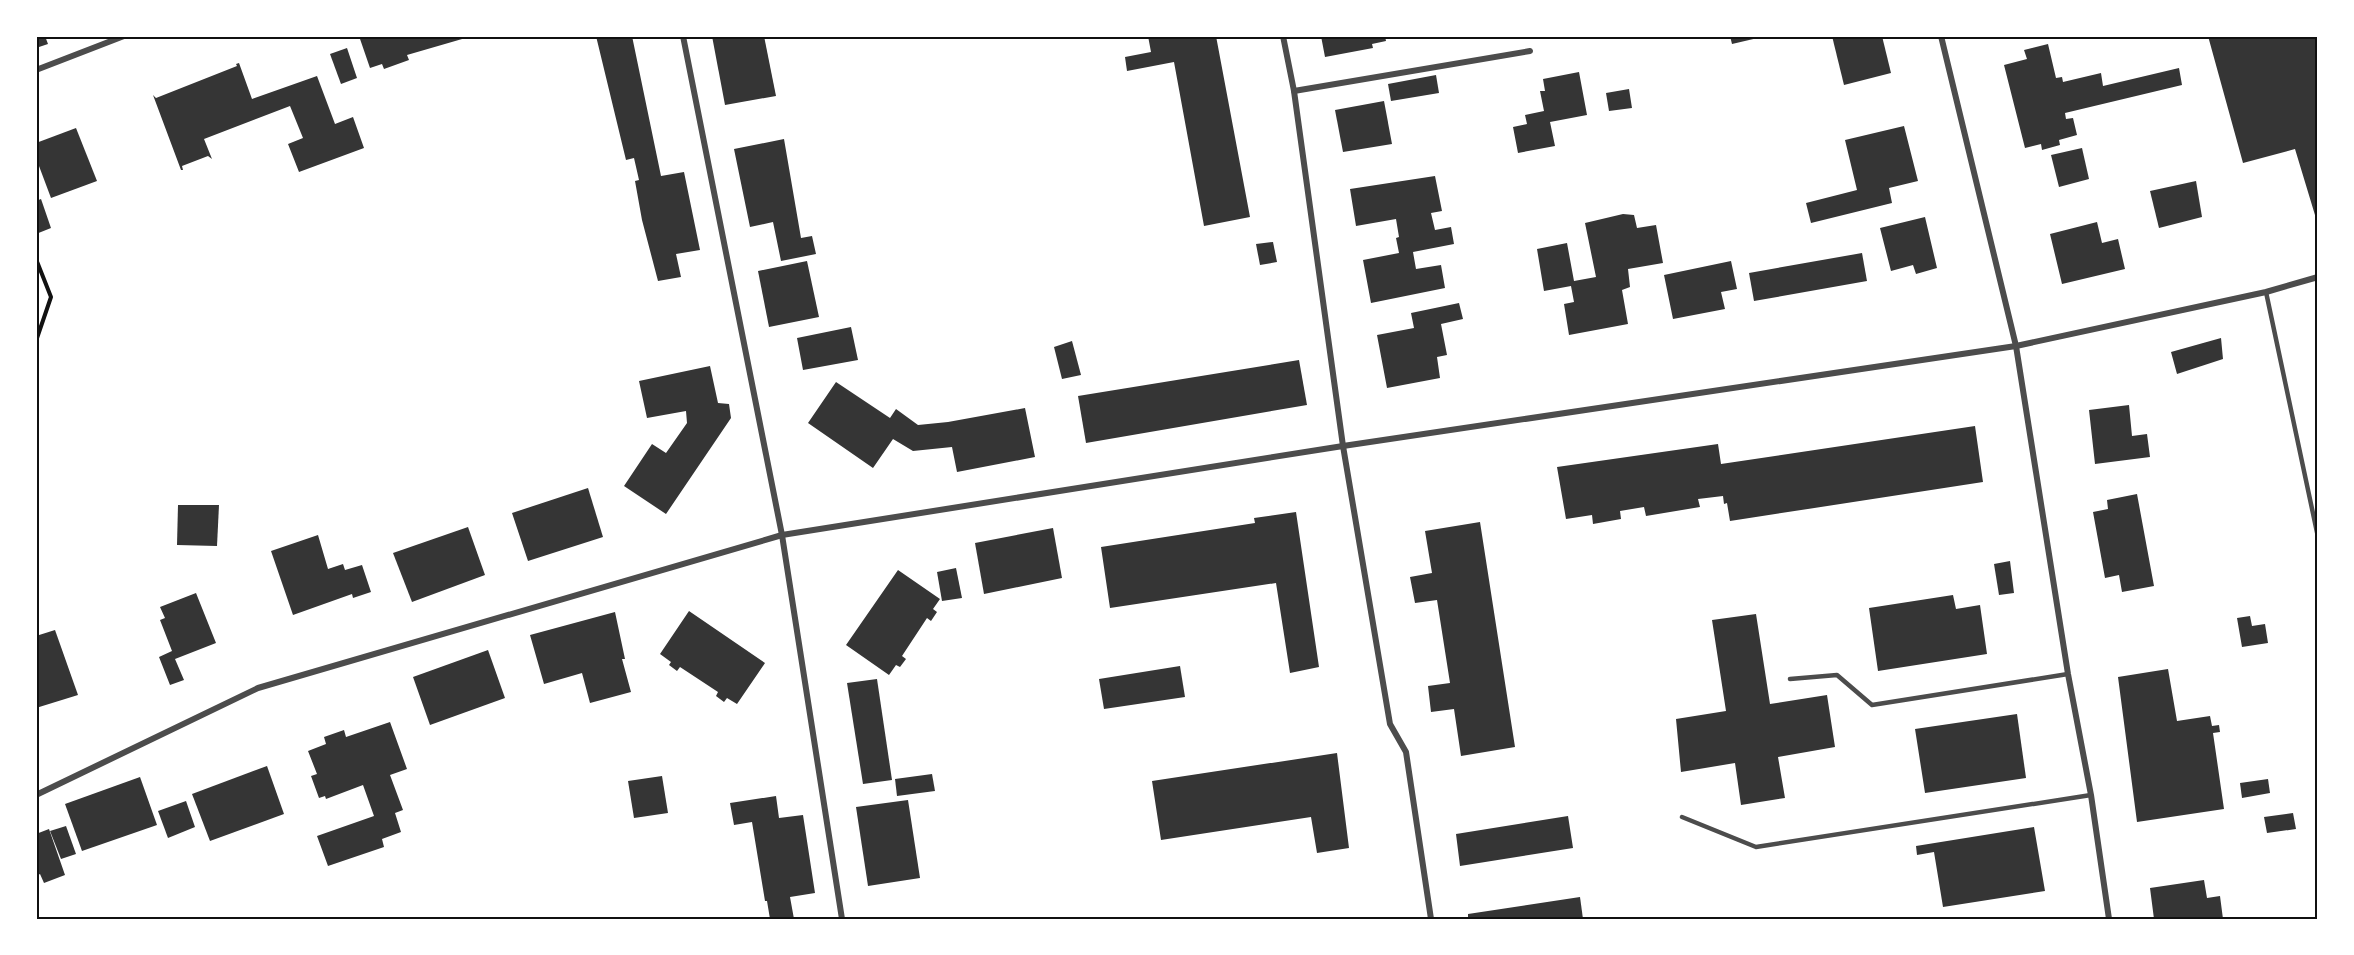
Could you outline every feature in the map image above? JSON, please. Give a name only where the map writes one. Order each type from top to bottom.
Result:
[{"type":"street","points":[[36,70],[124,36]]},
{"type":"street","points":[[683,36],[782,534],[842,919]]},
{"type":"street","points":[[1283,36],[1294,91],[1342,446],[1390,724],[1406,752],[1431,919]]},
{"type":"street","points":[[1941,36],[2016,346],[2068,674],[2091,795],[2109,919]]},
{"type":"street","points":[[1294,91],[1530,51]]},
{"type":"street","points":[[36,795],[258,688],[782,534],[1342,446],[2016,346],[2266,292],[2318,277]]},
{"type":"lane","points":[[2266,292],[2318,537]]},
{"type":"lane","points":[[1790,680],[1837,675],[1872,705],[2068,674]]},
{"type":"lane","points":[[1682,817],[1756,847],[2091,795]]},
{"type":"path","points":[[36,259],[51,297],[36,341]]},
{"type":"building","points":[[36,36],[45,36],[48,44],[36,48]]},
{"type":"building","points":[[359,36],[469,37],[407,55],[409,60],[384,69],[382,64],[370,68]]},
{"type":"building","points":[[596,36],[632,36],[661,176],[684,172],[700,250],[676,254],[681,277],[658,281],[642,220],[635,181],[639,180],[634,158],[626,160]]},
{"type":"building","points":[[712,36],[764,36],[776,96],[725,105]]},
{"type":"building","points":[[1148,36],[1216,36],[1250,217],[1204,226],[1174,62],[1127,71],[1125,57],[1151,52]]},
{"type":"building","points":[[1321,36],[1385,36],[1386,41],[1372,44],[1373,48],[1325,57]]},
{"type":"building","points":[[1730,36],[1762,36],[1762,37],[1732,44]]},
{"type":"building","points":[[1832,36],[1882,36],[1891,73],[1844,85]]},
{"type":"building","points":[[2208,36],[2318,36],[2318,225],[2295,149],[2243,163]]},
{"type":"building","points":[[2048,44],[2056,78],[2062,77],[2063,82],[2101,73],[2103,86],[2179,68],[2182,85],[2065,113],[2066,119],[2073,118],[2077,135],[2059,140],[2060,145],[2042,150],[2041,144],[2025,148],[2004,65],[2027,59],[2024,50]]},
{"type":"building","points":[[347,48],[357,78],[341,84],[330,54]]},
{"type":"building","points":[[239,63],[252,99],[317,76],[335,124],[353,117],[364,148],[299,172],[288,144],[303,138],[290,106],[204,139],[212,159],[208,156],[182,166],[183,170],[181,170],[153,95],[156,98],[237,66],[236,64]]},
{"type":"building","points":[[1579,72],[1587,115],[1550,122],[1555,146],[1518,153],[1513,127],[1527,124],[1525,115],[1544,111],[1540,91],[1545,91],[1543,79]]},
{"type":"building","points":[[1436,75],[1439,93],[1391,101],[1388,84]]},
{"type":"building","points":[[1629,89],[1632,108],[1609,111],[1606,93]]},
{"type":"building","points":[[1384,101],[1392,144],[1343,152],[1335,110]]},
{"type":"building","points":[[1904,126],[1918,181],[1889,188],[1892,203],[1811,223],[1806,203],[1857,190],[1845,140]]},
{"type":"building","points":[[76,128],[97,181],[51,198],[36,158],[36,143]]},
{"type":"building","points":[[784,139],[801,238],[812,236],[816,254],[781,261],[773,222],[750,227],[734,149]]},
{"type":"building","points":[[2082,148],[2089,179],[2059,187],[2051,155]]},
{"type":"building","points":[[1435,176],[1442,211],[1431,213],[1435,230],[1451,227],[1454,244],[1413,252],[1416,269],[1441,265],[1445,288],[1371,303],[1363,260],[1399,253],[1396,219],[1356,226],[1350,189]]},
{"type":"building","points":[[2196,181],[2202,217],[2159,228],[2150,191]]},
{"type":"building","points":[[41,199],[51,228],[36,234],[36,201]]},
{"type":"building","points":[[1623,214],[1634,215],[1637,228],[1656,225],[1663,263],[1628,269],[1630,287],[1622,290],[1628,324],[1569,335],[1564,304],[1574,302],[1571,286],[1544,291],[1537,249],[1567,243],[1574,281],[1596,277],[1585,223]]},
{"type":"building","points":[[1925,217],[1937,268],[1916,274],[1913,265],[1891,271],[1880,228]]},
{"type":"building","points":[[2097,222],[2102,243],[2118,239],[2125,269],[2062,284],[2050,234]]},
{"type":"building","points":[[1273,242],[1277,262],[1260,265],[1256,244]]},
{"type":"building","points":[[1862,253],[1867,281],[1754,301],[1749,273]]},
{"type":"building","points":[[807,261],[819,317],[769,327],[758,271]]},
{"type":"building","points":[[1731,261],[1737,289],[1721,292],[1725,309],[1673,319],[1664,275]]},
{"type":"building","points":[[1459,303],[1463,319],[1441,324],[1447,355],[1437,357],[1440,378],[1387,388],[1377,335],[1414,328],[1411,313]]},
{"type":"building","points":[[851,327],[858,360],[803,370],[797,338]]},
{"type":"building","points":[[2221,338],[2223,359],[2177,374],[2171,352]]},
{"type":"building","points":[[1072,341],[1081,375],[1062,379],[1054,347]]},
{"type":"building","points":[[1299,360],[1307,405],[1086,443],[1078,396]]},
{"type":"building","points":[[710,366],[718,403],[729,404],[731,418],[666,514],[624,486],[652,444],[666,453],[687,423],[686,411],[647,418],[639,381]]},
{"type":"building","points":[[836,382],[890,418],[896,409],[918,425],[1025,408],[1035,457],[957,472],[952,447],[913,451],[893,439],[873,468],[808,423]]},
{"type":"building","points":[[2129,405],[2132,436],[2147,434],[2150,457],[2095,464],[2089,410]]},
{"type":"building","points":[[1975,426],[1983,482],[1730,521],[1727,503],[1724,504],[1723,496],[1698,499],[1700,507],[1646,516],[1644,507],[1620,511],[1621,519],[1593,524],[1592,515],[1566,519],[1557,467],[1718,444],[1721,464]]},
{"type":"building","points":[[588,488],[603,537],[528,561],[512,513]]},
{"type":"building","points":[[2137,494],[2154,586],[2122,592],[2119,575],[2105,578],[2093,512],[2108,509],[2107,500]]},
{"type":"building","points":[[178,505],[219,505],[217,546],[177,545]]},
{"type":"building","points":[[1296,512],[1319,667],[1290,673],[1276,583],[1110,608],[1101,547],[1255,523],[1254,518]]},
{"type":"building","points":[[1480,522],[1515,747],[1461,756],[1454,709],[1431,712],[1428,686],[1450,683],[1437,600],[1415,603],[1410,577],[1432,573],[1425,531]]},
{"type":"building","points":[[468,527],[485,575],[412,602],[393,553]]},
{"type":"building","points":[[1053,528],[1062,578],[984,594],[975,543]]},
{"type":"building","points":[[318,535],[328,569],[343,564],[345,570],[362,565],[371,592],[353,598],[352,594],[293,615],[271,551]]},
{"type":"building","points":[[2010,561],[2014,593],[1999,595],[1994,564]]},
{"type":"building","points":[[956,568],[962,598],[942,601],[937,572]]},
{"type":"building","points":[[898,570],[940,599],[933,609],[937,612],[931,621],[927,618],[902,656],[906,659],[900,667],[896,665],[889,675],[846,645]]},
{"type":"building","points":[[196,593],[216,643],[175,659],[184,680],[170,685],[159,657],[172,651],[160,620],[165,618],[160,607]]},
{"type":"building","points":[[1953,595],[1956,609],[1980,605],[1987,654],[1878,671],[1869,608]]},
{"type":"building","points":[[689,611],[765,663],[737,704],[727,698],[724,702],[716,696],[718,692],[680,667],[677,671],[669,665],[671,662],[660,654]]},
{"type":"building","points":[[615,612],[625,659],[622,659],[631,692],[590,703],[582,673],[544,684],[530,635]]},
{"type":"building","points":[[1756,614],[1770,704],[1827,695],[1835,747],[1778,757],[1785,798],[1741,805],[1735,763],[1681,772],[1676,719],[1726,711],[1712,620]]},
{"type":"building","points":[[2250,616],[2252,626],[2265,624],[2268,643],[2242,647],[2237,618]]},
{"type":"building","points":[[55,630],[78,695],[36,708],[36,636]]},
{"type":"building","points":[[488,650],[505,698],[430,725],[413,677]]},
{"type":"building","points":[[1180,666],[1185,697],[1104,709],[1099,679]]},
{"type":"building","points":[[2168,669],[2177,721],[2210,716],[2212,726],[2219,725],[2220,732],[2213,733],[2224,809],[2137,822],[2118,677]]},
{"type":"building","points":[[877,679],[892,780],[863,784],[847,683]]},
{"type":"building","points":[[2017,714],[2026,778],[1925,793],[1915,729]]},
{"type":"building","points":[[390,722],[407,769],[390,775],[403,810],[395,813],[401,832],[382,839],[384,847],[328,866],[317,836],[374,816],[363,785],[326,799],[325,796],[319,798],[311,776],[317,774],[308,751],[326,744],[324,737],[344,730],[346,737]]},
{"type":"building","points":[[1337,753],[1349,848],[1317,853],[1311,817],[1161,840],[1152,781]]},
{"type":"building","points":[[267,766],[284,814],[210,841],[192,794]]},
{"type":"building","points":[[932,774],[935,791],[897,796],[895,779]]},
{"type":"building","points":[[662,776],[668,813],[634,818],[628,781]]},
{"type":"building","points":[[140,777],[157,825],[82,851],[65,804]]},
{"type":"building","points":[[2268,779],[2270,793],[2242,798],[2240,783]]},
{"type":"building","points":[[776,796],[779,818],[803,815],[815,893],[790,897],[794,919],[770,919],[752,822],[734,825],[730,803]]},
{"type":"building","points":[[908,800],[920,878],[868,886],[856,807]]},
{"type":"building","points":[[186,801],[195,827],[168,838],[158,811]]},
{"type":"building","points":[[2293,813],[2296,829],[2267,833],[2264,817]]},
{"type":"building","points":[[1568,816],[1573,848],[1460,866],[1456,834]]},
{"type":"building","points":[[66,826],[76,854],[61,859],[50,831]]},
{"type":"building","points":[[2034,827],[2045,891],[1943,907],[1934,852],[1917,855],[1916,846]]},
{"type":"building","points":[[49,829],[65,875],[44,883],[40,874],[36,876],[36,834]]},
{"type":"building","points":[[2204,880],[2207,898],[2220,896],[2223,919],[2154,919],[2150,888]]},
{"type":"building","points":[[1580,897],[1583,919],[1468,919],[1468,914]]}]
